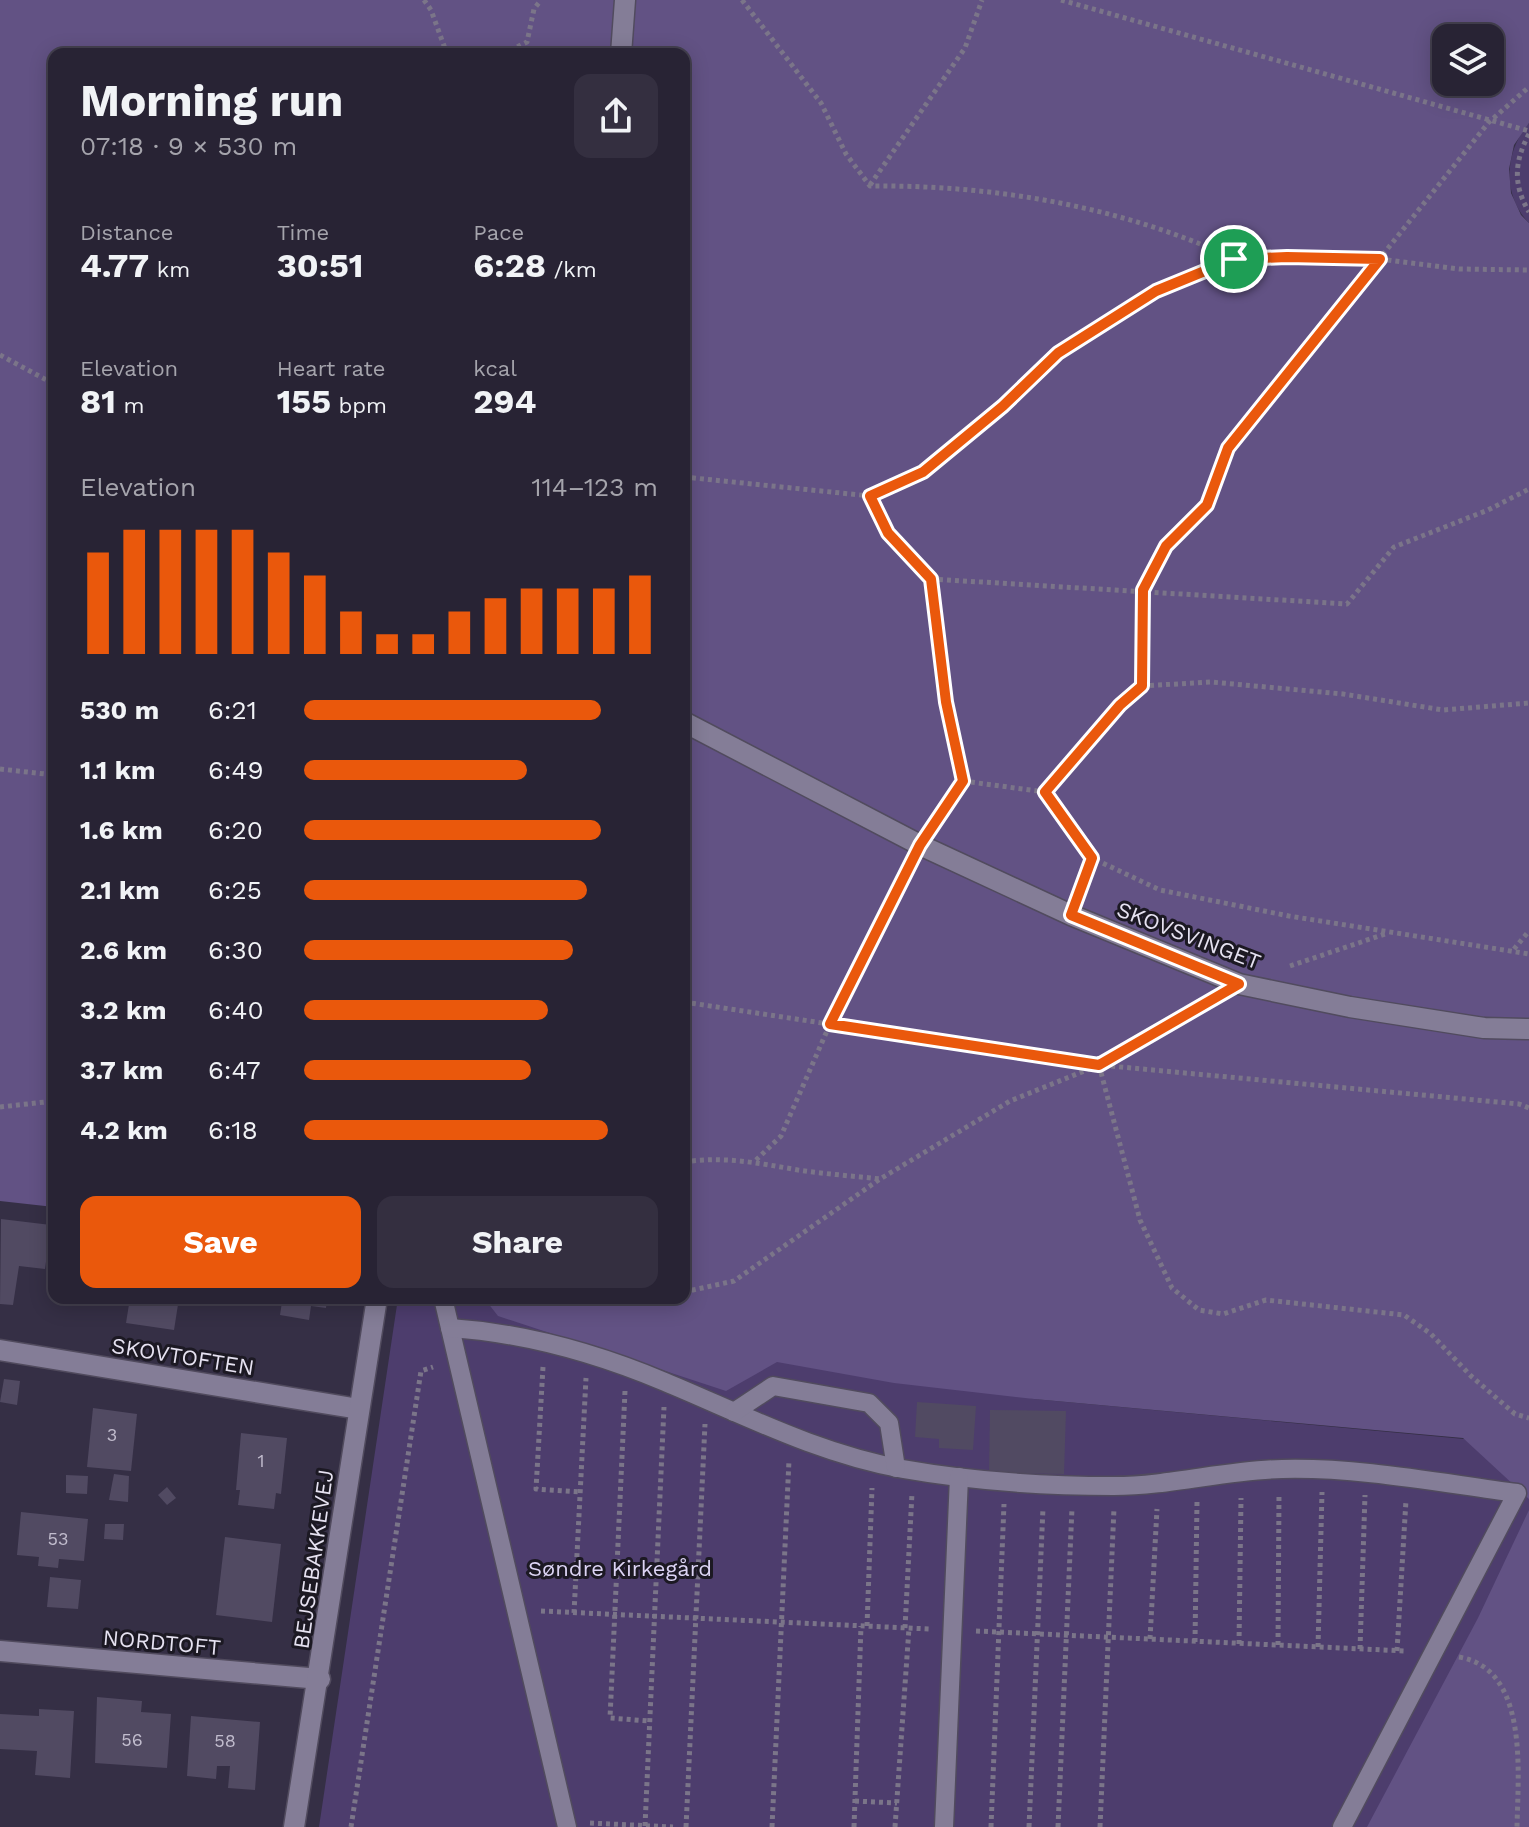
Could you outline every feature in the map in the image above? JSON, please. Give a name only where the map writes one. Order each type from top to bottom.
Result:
[{"type":"street","points":[[621,48],[625,0]]},
{"type":"street","name":"SKOVSVINGET","points":[[690,725],[920,845],[1071,915],[1239,984],[1364,1009],[1484,1028],[1529,1029]]},
{"type":"street","name":"BEJSEBAKKEVEJ","points":[[294,1827],[320,1679],[376,1304]]},
{"type":"street","name":"SKOVTOFTEN","points":[[0,1350],[359,1409]]},
{"type":"street","name":"NORDTOFT","points":[[0,1651],[320,1679]]},
{"type":"lane","points":[[444,1304],[566,1825]]},
{"type":"lane","points":[[450,1328],[499,1331],[587,1354],[665,1382],[837,1454],[904,1469],[959,1477],[1115,1486],[1279,1469],[1322,1469],[1517,1493],[1342,1827]]},
{"type":"lane","points":[[734,1412],[773,1386],[869,1403],[889,1423],[904,1469]]},
{"type":"lane","points":[[944,1827],[959,1477]]},
{"type":"path","points":[[424,0],[431,10],[445,48]]},
{"type":"path","points":[[515,48],[527,42],[534,9],[541,0]]},
{"type":"path","points":[[742,0],[821,103],[846,154],[870,186]]},
{"type":"path","points":[[870,186],[965,48],[982,0]]},
{"type":"path","points":[[1061,0],[1529,133],[1519,152],[1516,174],[1520,196],[1529,212]]},
{"type":"path","points":[[1142,686],[1143,590],[1166,546],[1207,505],[1228,448],[1489,122],[1529,87]]},
{"type":"path","points":[[870,186],[940,185],[1005,192],[1070,204],[1180,234],[1234,259]]},
{"type":"path","points":[[690,478],[870,496],[923,472],[1003,406],[1058,353],[1156,291],[1234,259],[1380,259],[1459,269],[1529,270]]},
{"type":"path","points":[[0,355],[48,381]]},
{"type":"path","points":[[931,579],[1347,604],[1394,547],[1488,510],[1529,489]]},
{"type":"path","points":[[756,1160],[781,1136],[830,1024],[920,845],[963,781],[946,702],[931,579],[888,533],[870,496]]},
{"type":"path","points":[[1045,792],[1120,705],[1142,686],[1211,682],[1343,694],[1443,710],[1529,703]]},
{"type":"path","points":[[0,769],[48,774]]},
{"type":"path","points":[[963,781],[1045,792],[1092,858],[1160,890],[1388,933],[1514,949],[1529,954]]},
{"type":"path","points":[[1071,915],[1092,858]]},
{"type":"path","points":[[1514,949],[1529,931]]},
{"type":"path","points":[[1283,969],[1388,933]]},
{"type":"path","points":[[690,1289],[734,1281],[880,1179],[1010,1101],[1099,1065],[1239,984]]},
{"type":"path","points":[[690,1003],[1099,1065],[1519,1104],[1529,1108]]},
{"type":"path","points":[[1099,1065],[1140,1220],[1172,1288],[1199,1310],[1223,1314],[1266,1300],[1404,1315],[1431,1334],[1471,1376],[1515,1414],[1529,1418]]},
{"type":"path","points":[[0,1107],[48,1102]]},
{"type":"path","points":[[690,1161],[712,1158],[756,1160],[798,1170],[880,1179]]},
{"type":"path","points":[[544,1342],[536,1489],[580,1492]]},
{"type":"path","points":[[574,1613],[587,1354]]},
{"type":"path","points":[[351,1827],[421,1371],[457,1359]]},
{"type":"path","points":[[627,1368],[610,1718],[649,1721]]},
{"type":"path","points":[[645,1826],[665,1382]]},
{"type":"path","points":[[686,1827],[707,1400]]},
{"type":"path","points":[[772,1827],[790,1436]]},
{"type":"path","points":[[854,1827],[873,1463]]},
{"type":"path","points":[[895,1827],[907,1628],[904,1469]]},
{"type":"path","points":[[1278,1645],[1279,1469]]},
{"type":"path","points":[[1318,1647],[1322,1469]]},
{"type":"path","points":[[1239,1644],[1241,1473]]},
{"type":"path","points":[[1360,1649],[1366,1474]]},
{"type":"path","points":[[1195,1642],[1197,1477]]},
{"type":"path","points":[[1397,1651],[1407,1479]]},
{"type":"path","points":[[991,1827],[1004,1480]]},
{"type":"path","points":[[1150,1639],[1159,1481]]},
{"type":"path","points":[[1029,1827],[1044,1482]]},
{"type":"path","points":[[1058,1827],[1073,1484]]},
{"type":"path","points":[[1100,1827],[1115,1486]]},
{"type":"path","points":[[1433,1652],[1468,1658],[1501,1681],[1512,1696],[1518,1735],[1517,1827]]},
{"type":"path","points":[[855,1801],[897,1803]]},
{"type":"path","points":[[566,1825],[673,1827]]},
{"type":"green space","points":[[1529,123],[1529,223],[1514,200],[1510,173],[1515,147]]},
{"type":"green space","name":"Søndre Kirkegård","points":[[397,1304],[625,1304],[1034,1399],[1529,1445],[1529,1827],[319,1827]]},
{"type":"shaded area","points":[[0,0],[1529,0],[1529,123],[1514,145],[1509,169],[1511,193],[1521,215],[1529,223],[1529,1499],[1463,1438],[1034,1399],[894,1383],[777,1362],[726,1391],[498,1316],[489,1304],[690,1304],[690,48],[48,48],[48,1206],[0,1201]]},
{"type":"shaded area","points":[[1529,1510],[1529,1827],[1367,1827],[1478,1618]]},
{"type":"building","points":[[1,1219],[48,1225],[45,1269],[19,1266],[13,1305],[0,1304]]},
{"type":"building","points":[[129,1304],[178,1304],[174,1330],[126,1323]]},
{"type":"building","points":[[282,1304],[326,1304],[326,1308],[311,1306],[309,1320],[280,1315]]},
{"type":"building","points":[[4,1379],[20,1381],[17,1405],[0,1402]]},
{"type":"building","points":[[917,1402],[976,1406],[973,1450],[939,1448],[939,1439],[915,1437]]},
{"type":"building","points":[[93,1408],[137,1414],[131,1471],[87,1467]]},
{"type":"building","points":[[990,1410],[1066,1411],[1064,1474],[989,1473]]},
{"type":"building","points":[[241,1433],[287,1438],[281,1494],[276,1493],[274,1509],[238,1505],[240,1490],[236,1490]]},
{"type":"building","points":[[114,1474],[129,1476],[128,1502],[109,1500]]},
{"type":"building","points":[[66,1475],[88,1476],[87,1494],[66,1493]]},
{"type":"building","points":[[167,1487],[176,1498],[167,1505],[158,1495]]},
{"type":"building","points":[[21,1512],[88,1519],[84,1561],[59,1559],[58,1568],[38,1566],[39,1557],[17,1555]]},
{"type":"building","points":[[105,1524],[124,1524],[123,1540],[104,1539]]},
{"type":"building","points":[[225,1537],[281,1544],[272,1622],[216,1615]]},
{"type":"building","points":[[50,1577],[81,1580],[78,1609],[47,1607]]},
{"type":"building","points":[[97,1697],[142,1701],[141,1712],[171,1714],[167,1768],[95,1763]]},
{"type":"building","points":[[39,1709],[74,1711],[70,1778],[35,1775],[37,1751],[0,1749],[0,1714],[39,1716]]},
{"type":"building","points":[[191,1716],[260,1722],[255,1790],[228,1788],[230,1766],[217,1766],[216,1779],[187,1776]]},
{"type":"route","points":[[1234,259],[1380,259],[1228,448],[1207,505],[1166,546],[1143,590],[1142,686],[1120,705],[1045,792],[1092,858],[1071,915],[1239,984],[1099,1065],[830,1024],[920,845],[963,781],[946,702],[931,579],[888,533],[870,496],[923,472],[1003,406],[1058,353],[1156,291],[1234,259]]}]
